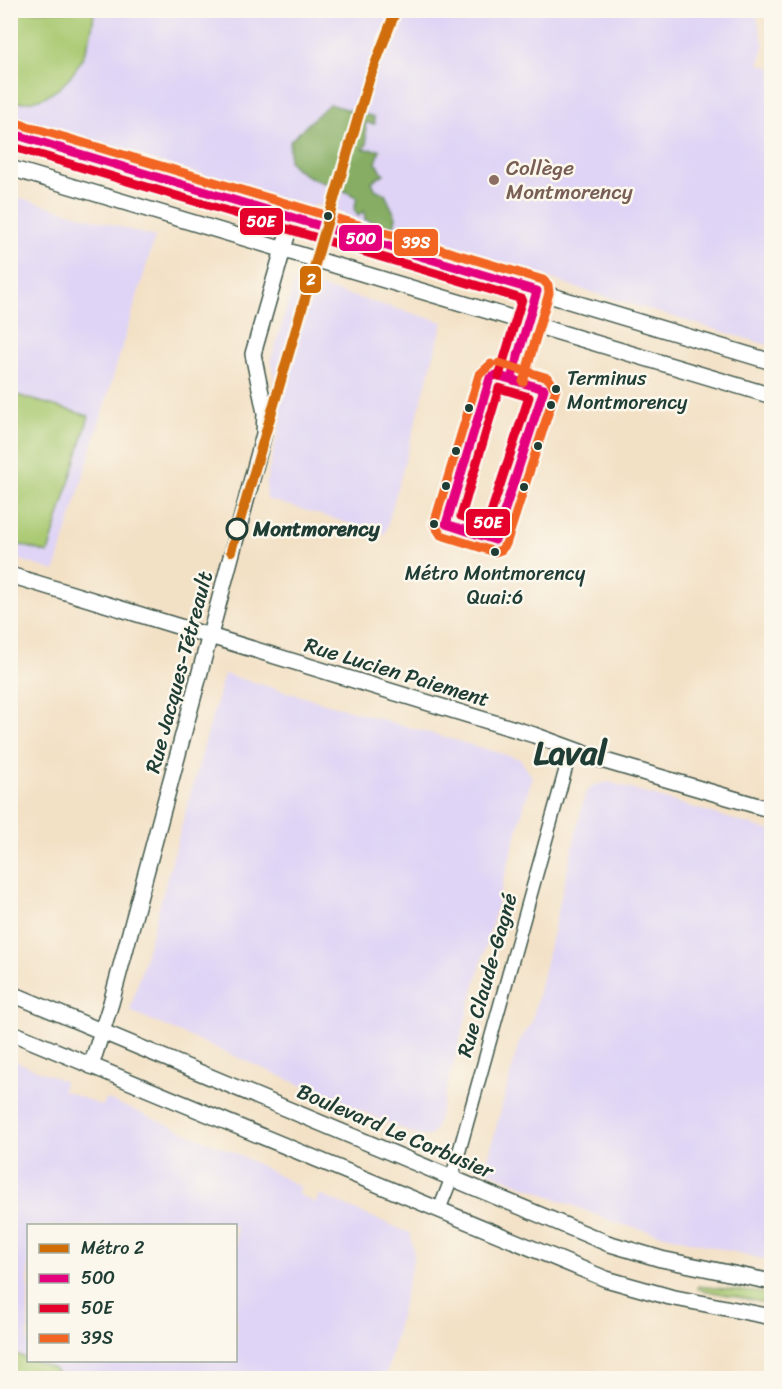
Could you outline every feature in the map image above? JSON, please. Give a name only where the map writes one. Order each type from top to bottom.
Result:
[{"type":"street","points":[[10,134],[771,362]]},
{"type":"street","points":[[10,168],[771,396]]},
{"type":"street","name":"Rue Jacques-Tétreault","points":[[91,1066],[211,638],[265,427],[265,413],[253,354],[292,218]]},
{"type":"street","name":"Rue Lucien Paiement","points":[[10,575],[176,624],[211,638],[534,735],[571,750],[771,810]]},
{"type":"street","name":"Rue Claude-Gagné","points":[[439,1210],[452,1177],[571,750]]},
{"type":"street","name":"Boulevard Le Corbusier","points":[[10,993],[586,1234],[638,1253],[771,1282]]},
{"type":"street","points":[[10,1032],[625,1285],[670,1297],[771,1317]]},
{"type":"shaded area","name":"Collège Montmorency","points":[[10,11],[759,11],[757,17],[764,46],[759,64],[772,68],[771,346],[577,288],[517,266],[511,268],[363,224],[338,216],[339,212],[314,204],[313,208],[11,118]]},
{"type":"shaded area","points":[[10,195],[155,237],[55,571],[11,557]]},
{"type":"shaded area","points":[[295,280],[443,322],[385,534],[267,499],[266,484],[281,419],[271,360]]},
{"type":"shaded area","points":[[224,674],[520,759],[532,777],[436,1128],[430,1136],[419,1136],[130,1011]]},
{"type":"shaded area","points":[[608,782],[771,831],[771,1261],[616,1223],[485,1170],[519,1042],[532,1022],[585,794],[592,786]]},
{"type":"shaded area","points":[[10,1059],[64,1081],[63,1090],[102,1106],[107,1099],[242,1156],[300,1187],[298,1194],[315,1203],[320,1195],[410,1233],[414,1255],[386,1378],[11,1378]]},
{"type":"green space","points":[[10,11],[94,11],[88,45],[81,61],[60,88],[46,96],[29,101],[11,102]]},
{"type":"green space","points":[[329,104],[374,117],[375,124],[365,123],[367,144],[363,149],[380,150],[376,163],[384,174],[372,181],[375,189],[385,194],[396,217],[394,227],[365,220],[364,211],[358,216],[354,209],[357,198],[304,174],[289,161],[290,141]]},
{"type":"green space","points":[[10,393],[89,416],[48,553],[11,542]]},
{"type":"green space","points":[[698,1286],[771,1294],[771,1304],[698,1289]]},
{"type":"green space","points":[[10,1352],[27,1358],[27,1362],[37,1362],[53,1368],[63,1378],[11,1378]]},
{"type":"metro line","name":"2","points":[[231,551],[369,80],[396,10]]},
{"type":"transit line","name":"39S","points":[[13,122],[543,280],[548,285],[549,293],[523,382]]},
{"type":"transit line","name":"50O","points":[[10,133],[537,291],[511,379]]},
{"type":"transit line","name":"50E","points":[[10,146],[522,299],[499,376]]},
{"type":"transit line","name":"39S","points":[[491,364],[479,375],[434,524],[441,535],[495,552],[501,550],[506,544],[556,389],[548,378],[499,363]]},
{"type":"transit line","name":"50O","points":[[496,375],[544,389],[495,540],[446,524],[490,378],[496,375]]},
{"type":"transit line","name":"50E","points":[[499,388],[529,397],[487,525],[461,516],[499,388]]},
{"type":"place","name":"Collège Montmorency","points":[[494,180]]},
{"type":"place","name":"Terminus Montmorency","points":[[556,389]]},
{"type":"place","name":"Montmorency","points":[[237,529]]},
{"type":"place","name":"Métro Montmorency Quai:6","points":[[495,552]]},
{"type":"district","name":"Laval","points":[[570,753]]}]
